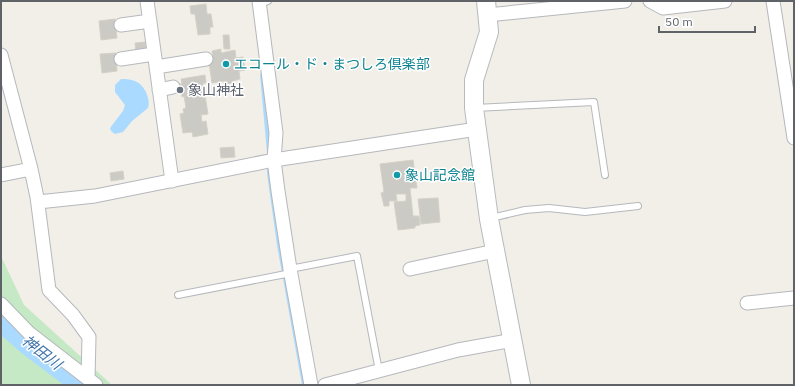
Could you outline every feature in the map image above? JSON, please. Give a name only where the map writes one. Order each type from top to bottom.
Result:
[{"type":"street","points":[[147,1],[172,181]]},
{"type":"street","points":[[521,385],[489,219],[474,108],[474,80],[489,32],[486,8],[625,1]]},
{"type":"street","points":[[650,1],[663,8],[725,1]]},
{"type":"street","points":[[774,1],[792,108],[794,138]]},
{"type":"street","points":[[262,2],[276,133],[274,160],[290,271],[311,385]]},
{"type":"street","points":[[121,25],[150,21]]},
{"type":"street","points":[[1,55],[37,197],[49,290],[73,315],[90,337],[92,382]]},
{"type":"street","points":[[121,59],[155,61],[206,59]]},
{"type":"street","points":[[159,90],[173,87]]},
{"type":"street","points":[[37,197],[38,202],[95,196],[274,160],[477,129]]},
{"type":"street","points":[[1,175],[31,169]]},
{"type":"street","points":[[410,270],[495,251]]},
{"type":"street","points":[[747,303],[794,298]]},
{"type":"street","points":[[1,304],[29,333],[92,382]]},
{"type":"street","points":[[325,385],[458,350],[513,340]]},
{"type":"lane","points":[[474,108],[594,102],[605,175]]},
{"type":"lane","points":[[489,219],[525,210],[549,208],[585,212],[638,206]]},
{"type":"lane","points":[[178,294],[357,256],[379,370]]},
{"type":"green space","points":[[1,256],[24,305],[112,385],[1,385]]},
{"type":"water","points":[[121,79],[129,79],[139,83],[146,92],[149,104],[148,108],[132,121],[123,132],[115,134],[110,128],[123,111],[125,105],[115,92],[115,85]]},
{"type":"building","points":[[206,4],[207,14],[211,14],[213,27],[210,27],[210,34],[198,35],[195,14],[191,14],[190,6]]},
{"type":"building","points":[[115,19],[117,38],[101,40],[99,21]]},
{"type":"building","points":[[223,35],[229,35],[230,49],[224,49]]},
{"type":"building","points":[[145,42],[146,52],[136,53],[135,43]]},
{"type":"building","name":"エコール・ド・まつしろ倶楽部","points":[[221,49],[221,53],[235,50],[236,58],[243,57],[245,70],[239,71],[240,79],[233,81],[233,83],[224,85],[224,81],[212,83],[208,56],[213,56],[212,51]]},
{"type":"building","points":[[116,53],[117,71],[102,73],[100,54]]},
{"type":"building","points":[[205,75],[206,83],[203,83],[208,114],[201,115],[202,122],[206,121],[208,134],[193,137],[192,132],[183,133],[180,114],[184,113],[183,109],[186,108],[184,96],[182,97],[180,84],[182,84],[181,79]]},
{"type":"building","points":[[234,147],[235,157],[221,158],[220,148]]},
{"type":"building","points":[[413,160],[417,188],[410,188],[413,216],[419,216],[420,225],[415,226],[415,228],[398,230],[394,202],[406,201],[406,194],[396,194],[397,201],[389,201],[389,206],[384,206],[381,193],[384,192],[380,164]]},
{"type":"building","points":[[123,171],[124,179],[111,181],[110,173]]},
{"type":"building","points":[[438,198],[440,222],[421,224],[418,199]]},
{"type":"waterway","points":[[262,75],[269,152]]},
{"type":"waterway","points":[[269,164],[279,245],[304,385]]},
{"type":"waterway","name":"神田川","points":[[1,320],[30,345],[83,385]]},
{"type":"place","name":"エコール・ド・まつしろ倶楽部","points":[[226,64]]},
{"type":"place","name":"象山神社","points":[[180,90]]},
{"type":"place","name":"象山記念館","points":[[397,175]]}]
